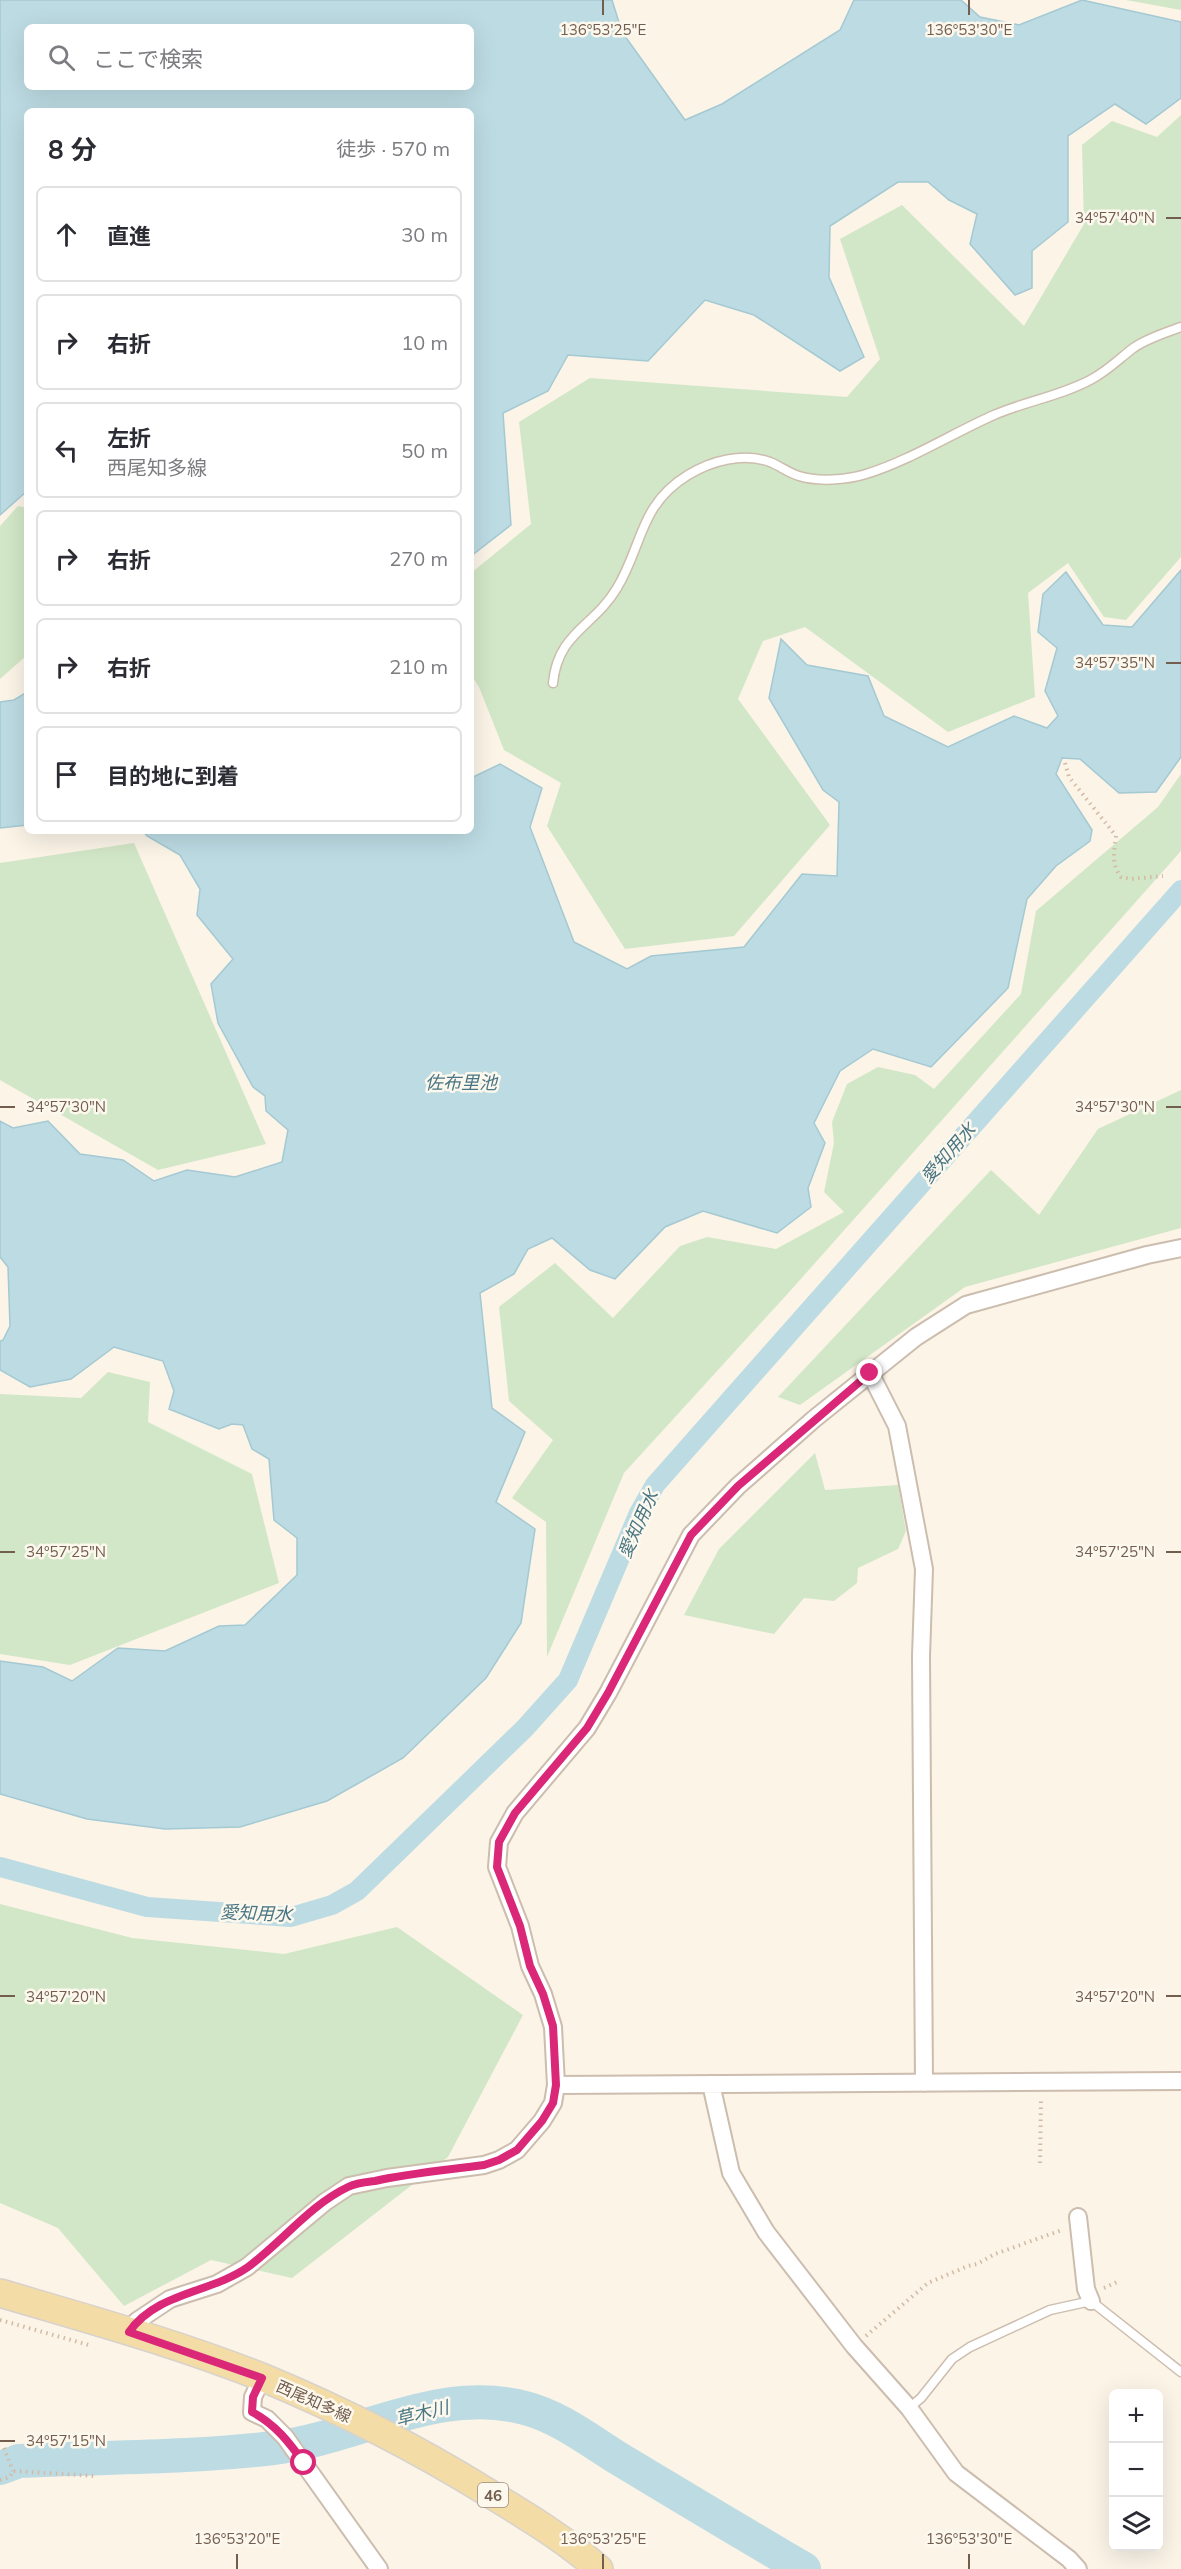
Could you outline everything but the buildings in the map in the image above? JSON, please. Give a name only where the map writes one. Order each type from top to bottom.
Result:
[{"type":"main road","name":"西尾知多線","points":[[0,2293],[129,2332],[262,2378],[351,2417],[441,2463],[532,2520],[599,2569]]},
{"type":"street","points":[[129,2332],[136,2321],[170,2299],[217,2284],[247,2267],[325,2202],[350,2186],[387,2178],[484,2165],[499,2160],[517,2150],[542,2121],[553,2103],[556,2085],[553,2026],[543,1994],[530,1966],[520,1926],[497,1867],[499,1842],[515,1813],[587,1728],[608,1693],[691,1535],[738,1486],[915,1337],[966,1305],[1147,1255],[1181,1248]]},
{"type":"street","points":[[870,1373],[897,1426],[924,1569],[921,1656],[924,2083]]},
{"type":"street","points":[[556,2085],[1181,2081]]},
{"type":"street","points":[[711,2084],[730,2173],[766,2232],[854,2346],[909,2408],[956,2473],[1069,2559],[1078,2569]]},
{"type":"street","points":[[1079,2221],[1086,2289],[1091,2301]]},
{"type":"street","points":[[262,2378],[253,2397],[252,2412],[267,2419],[285,2437],[379,2569]]},
{"type":"lane","points":[[553,683],[559,653],[616,590],[653,507],[674,484],[690,474],[714,463],[735,458],[751,458],[768,461],[799,476],[809,478],[866,475],[996,414],[1057,395],[1090,380],[1111,367],[1133,348],[1181,327]]},
{"type":"lane","points":[[909,2408],[921,2398],[952,2359],[970,2347],[1050,2310],[1091,2301],[1181,2372]]},
{"type":"path","points":[[1065,763],[1069,777],[1116,836],[1113,859],[1115,870],[1121,878],[1163,876]]},
{"type":"path","points":[[1040,2163],[1041,2082]]},
{"type":"path","points":[[854,2346],[928,2283],[1079,2221]]},
{"type":"path","points":[[0,2320],[97,2347]]},
{"type":"path","points":[[0,2481],[10,2477],[13,2471],[4,2448]]},
{"type":"path","points":[[13,2471],[95,2476]]},
{"type":"green space","points":[[1126,0],[1181,0],[1181,10]]},
{"type":"green space","points":[[1181,115],[1181,557],[1126,620],[1104,617],[1068,563],[1028,593],[1035,697],[948,732],[805,627],[763,641],[738,699],[830,825],[734,936],[625,949],[547,826],[561,783],[504,750],[474,680],[474,571],[531,524],[519,422],[590,378],[847,397],[880,359],[840,239],[902,205],[1024,326],[1084,224],[1082,145],[1112,121],[1157,137]]},
{"type":"green space","points":[[18,506],[24,507],[24,658],[0,679],[0,526]]},
{"type":"green space","points":[[1181,774],[1181,851],[791,1290],[624,1473],[547,1657],[546,1522],[512,1498],[553,1440],[509,1401],[499,1307],[555,1263],[613,1318],[680,1246],[707,1237],[776,1249],[844,1212],[824,1192],[834,1143],[832,1122],[847,1084],[878,1067],[915,1075],[934,1089],[1021,994],[1036,911],[1158,807]]},
{"type":"green space","points":[[134,843],[266,1144],[158,1170],[0,1080],[0,863]]},
{"type":"green space","points":[[1181,1090],[1181,1228],[965,1287],[800,1405],[778,1397],[991,1170],[1039,1215],[1098,1129]]},
{"type":"green space","points":[[108,1372],[150,1382],[148,1422],[252,1474],[279,1583],[70,1665],[0,1654],[0,1394],[81,1398]]},
{"type":"green space","points":[[815,1453],[825,1490],[898,1485],[906,1531],[898,1549],[858,1568],[857,1583],[834,1601],[804,1598],[774,1634],[684,1615],[719,1549]]},
{"type":"green space","points":[[0,1904],[132,1938],[284,1954],[397,1927],[523,2015],[448,2157],[292,2278],[211,2260],[124,2306],[58,2228],[0,2203]]},
{"type":"water","points":[[0,0],[612,0],[622,32],[685,120],[722,104],[840,30],[854,0],[961,0],[980,17],[1019,25],[1082,0],[1181,22],[1181,98],[1146,124],[1115,104],[1068,136],[1068,222],[1032,251],[1032,288],[1015,295],[970,244],[977,214],[949,200],[928,182],[898,182],[830,226],[829,277],[864,357],[840,371],[754,315],[705,300],[648,361],[568,355],[548,391],[503,413],[511,525],[474,554],[474,108],[24,108],[24,494],[0,515]]},
{"type":"water","name":"佐布里池","points":[[1181,570],[1181,757],[1156,792],[1119,793],[1080,759],[1062,758],[1056,774],[1092,830],[1090,841],[1056,866],[1027,899],[1008,988],[931,1067],[873,1049],[840,1071],[814,1123],[825,1143],[808,1188],[811,1207],[777,1233],[703,1211],[665,1227],[615,1279],[590,1270],[552,1238],[528,1249],[514,1274],[480,1293],[492,1408],[525,1432],[496,1502],[535,1529],[521,1623],[486,1678],[403,1758],[327,1801],[240,1827],[165,1829],[87,1819],[0,1794],[0,1661],[43,1667],[72,1681],[118,1648],[165,1651],[219,1626],[245,1625],[297,1575],[297,1538],[274,1520],[269,1459],[252,1449],[243,1425],[232,1424],[219,1429],[169,1409],[174,1391],[163,1361],[114,1347],[71,1379],[30,1387],[0,1370],[0,1341],[3,1340],[10,1326],[8,1267],[0,1257],[0,1121],[13,1128],[48,1121],[80,1154],[123,1160],[154,1181],[187,1170],[235,1177],[282,1162],[288,1130],[266,1111],[265,1096],[253,1087],[218,1023],[211,984],[233,959],[197,915],[200,889],[180,855],[145,834],[474,834],[474,777],[500,764],[542,788],[530,827],[574,942],[627,969],[651,956],[744,947],[802,874],[837,876],[839,802],[823,790],[769,698],[781,639],[807,665],[868,676],[884,716],[948,747],[1014,716],[1047,728],[1058,716],[1045,691],[1057,648],[1038,632],[1043,594],[1066,572],[1103,625],[1132,627]]},
{"type":"water","points":[[24,694],[24,825],[0,828],[0,702],[14,700]]},
{"type":"waterway","name":"愛知用水","points":[[0,1867],[147,1907],[291,1917],[332,1905],[357,1891],[525,1728],[568,1680],[639,1513],[655,1485],[1181,890]]},
{"type":"waterway","name":"草木川","points":[[0,2468],[19,2461],[178,2455],[273,2448],[305,2442],[429,2408],[461,2403],[493,2403],[525,2408],[563,2423],[804,2569]]},
{"type":"route","points":[[304,2463],[285,2437],[267,2419],[252,2412],[253,2397],[262,2378],[129,2332],[136,2321],[170,2299],[217,2284],[247,2267],[325,2202],[350,2186],[387,2178],[484,2165],[499,2160],[517,2150],[542,2121],[553,2103],[556,2085],[553,2026],[543,1994],[530,1966],[520,1926],[497,1867],[499,1842],[515,1813],[587,1728],[608,1693],[691,1535],[738,1486],[870,1373]]}]
